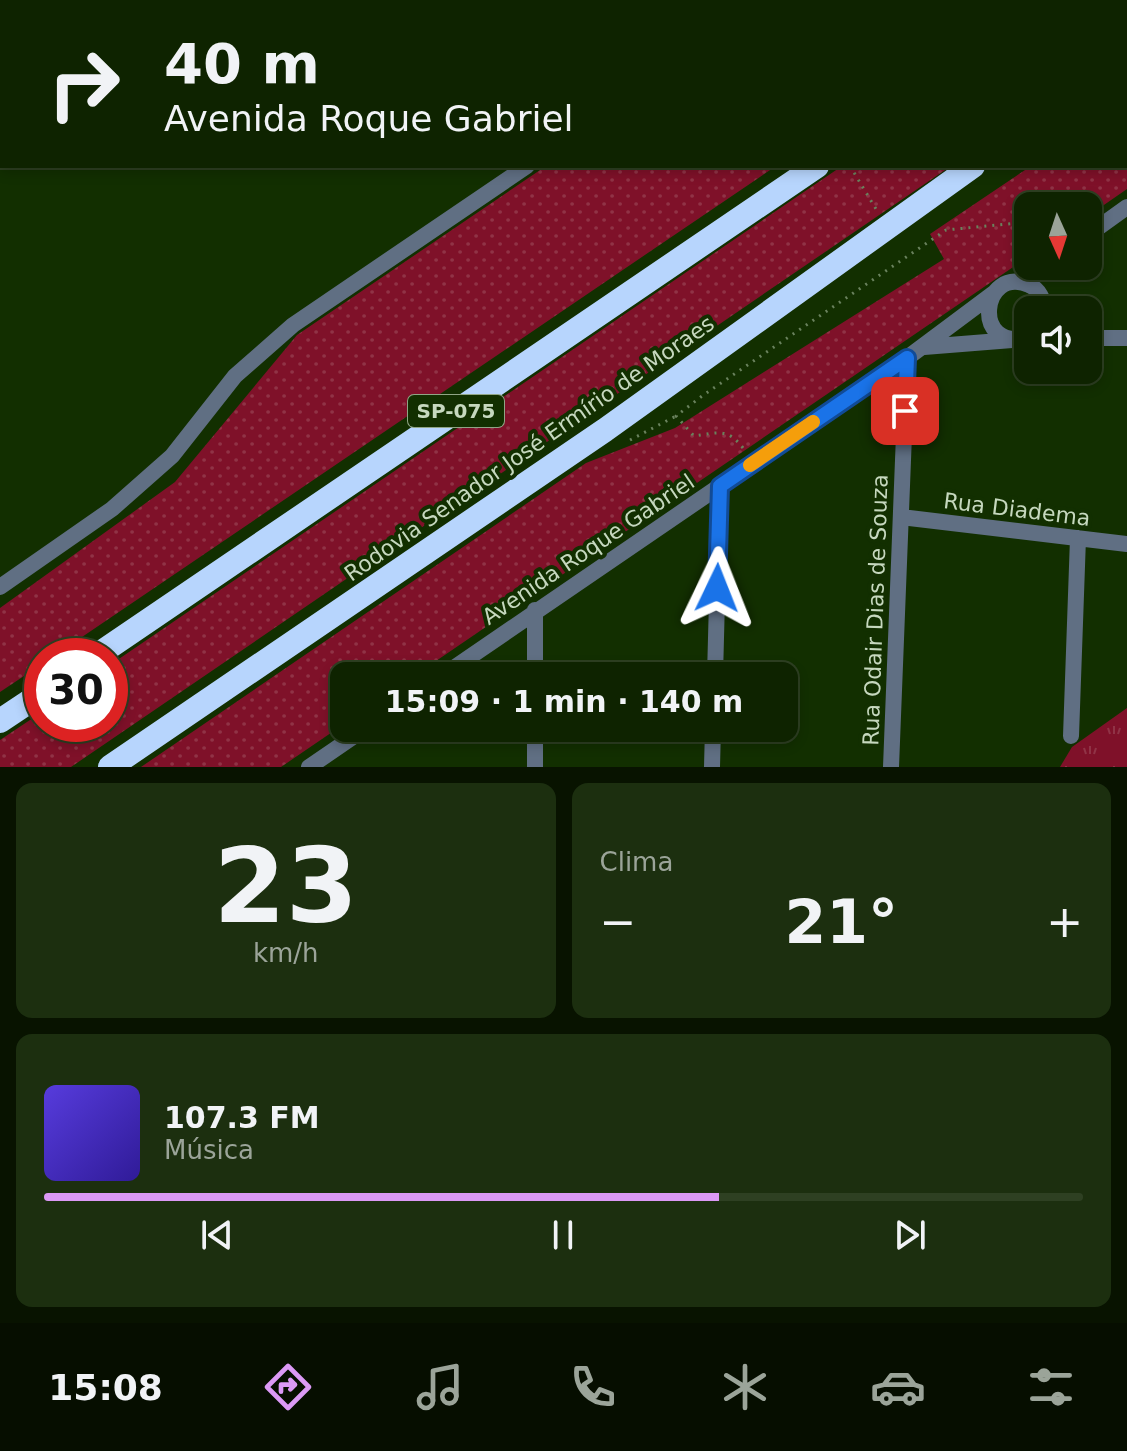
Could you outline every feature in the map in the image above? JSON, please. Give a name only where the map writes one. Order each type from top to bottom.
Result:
[{"type":"highway","name":"SP-075","points":[[122,638],[814,168]]},
{"type":"highway","name":"Rodovia Senador José Ermírio de Moraes","points":[[110,767],[605,430],[970,168]]},
{"type":"highway","points":[[944,185],[977,168]]},
{"type":"highway","points":[[0,721],[24,705]]},
{"type":"street","points":[[0,587],[112,509],[172,456],[235,376],[293,325],[524,168]]},
{"type":"street","points":[[1102,225],[1127,207]]},
{"type":"street","name":"Avenida Roque Gabriel","points":[[462,662],[907,358],[994,293],[1009,283],[1021,280]]},
{"type":"street","points":[[1018,282],[1035,289],[1042,296]]},
{"type":"street","points":[[994,293],[988,310],[993,327],[999,334],[1014,337]]},
{"type":"street","points":[[1102,338],[1127,338]]},
{"type":"street","points":[[922,347],[1014,340]]},
{"type":"street","name":"Rua Odair Dias de Souza","points":[[891,767],[907,358]]},
{"type":"street","points":[[715,662],[720,486]]},
{"type":"street","name":"Rua Diadema","points":[[901,517],[1127,544]]},
{"type":"street","points":[[1071,736],[1078,538]]},
{"type":"street","points":[[535,610],[535,662]]},
{"type":"street","points":[[309,767],[346,742]]},
{"type":"street","points":[[535,742],[535,767]]},
{"type":"street","points":[[712,767],[713,742]]},
{"type":"path","points":[[754,462],[734,436],[723,432],[694,436],[676,416],[946,230],[1014,223]]},
{"type":"green space","points":[[543,168],[773,168],[81,638],[24,638],[24,676],[0,692],[0,608],[175,482],[297,335]]},
{"type":"green space","points":[[839,168],[948,168],[128,728],[128,653]]},
{"type":"green space","points":[[1028,168],[1127,168],[1127,189],[1102,206],[1102,192],[1014,192],[1014,267],[435,662],[330,662],[330,734],[281,767],[141,767],[586,463],[675,428],[944,259],[930,234]]},
{"type":"green space","points":[[1127,708],[1127,767],[1060,767],[1072,747]]},
{"type":"green space","points":[[24,724],[24,742],[108,742],[71,767],[0,767],[0,740]]},
{"type":"slow traffic","points":[[750,465],[813,422]]},
{"type":"route","points":[[717,588],[720,486],[907,358],[905,411]]}]
